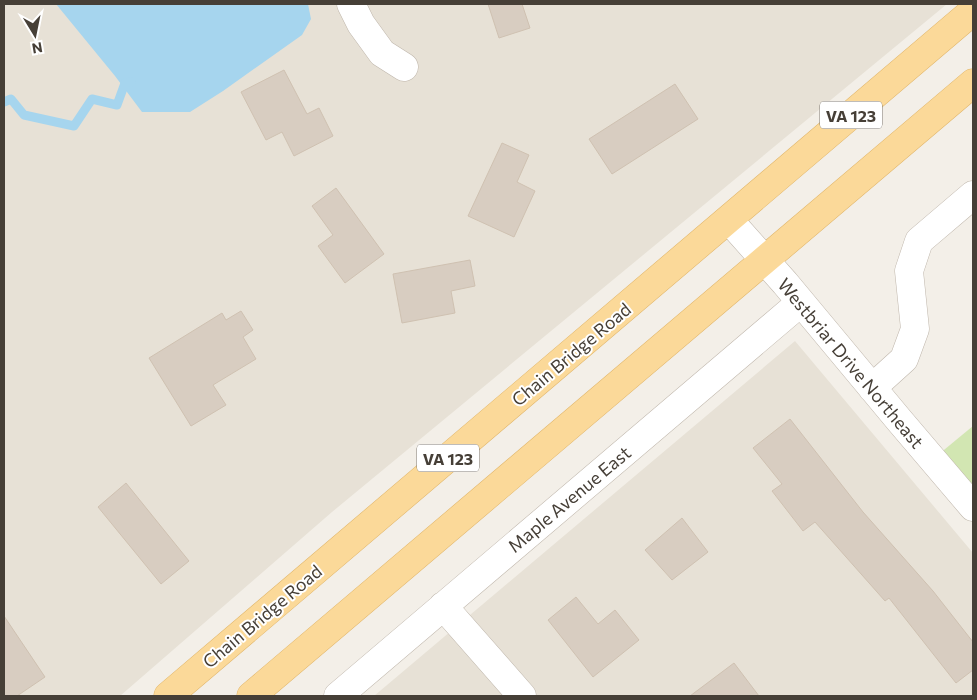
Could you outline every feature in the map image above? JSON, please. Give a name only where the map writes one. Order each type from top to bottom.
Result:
[{"type":"main road","name":"Chain Bridge Road","points":[[168,696],[973,11]]},
{"type":"main road","name":"VA 123","points":[[252,696],[973,83]]},
{"type":"street","points":[[351,4],[361,24],[382,53],[404,67]]},
{"type":"street","points":[[872,388],[904,359],[915,329],[909,271],[919,241],[973,195]]},
{"type":"street","name":"Westbriar Drive Northeast","points":[[729,220],[973,507]]},
{"type":"street","name":"Maple Avenue East","points":[[338,696],[800,303]]},
{"type":"street","points":[[443,606],[522,696]]},
{"type":"shaded area","points":[[4,4],[947,4],[332,512],[120,696],[4,696]]},
{"type":"shaded area","points":[[795,341],[973,553],[973,696],[374,696]]},
{"type":"green space","points":[[973,426],[973,507],[933,459]]},
{"type":"water","points":[[56,4],[308,4],[311,19],[302,35],[190,112],[142,112]]},
{"type":"building","points":[[488,4],[522,4],[530,28],[499,38]]},
{"type":"building","points":[[284,70],[307,114],[319,108],[333,136],[294,156],[282,132],[266,140],[241,92]]},
{"type":"building","points":[[675,84],[698,119],[612,174],[589,139]]},
{"type":"building","points":[[502,143],[529,155],[517,182],[535,191],[514,237],[468,216]]},
{"type":"building","points":[[336,188],[384,254],[345,283],[318,246],[333,235],[312,206]]},
{"type":"building","points":[[470,260],[475,286],[451,291],[455,313],[402,323],[393,274]]},
{"type":"building","points":[[241,311],[253,330],[243,337],[256,359],[213,385],[226,405],[191,426],[149,358],[222,313],[226,320]]},
{"type":"building","points":[[790,419],[863,512],[933,591],[973,642],[973,670],[956,683],[889,598],[885,601],[815,522],[803,531],[772,491],[782,484],[753,448]]},
{"type":"building","points":[[126,483],[189,561],[161,584],[98,507]]},
{"type":"building","points":[[682,518],[708,552],[672,580],[645,550]]},
{"type":"building","points":[[576,597],[598,624],[615,610],[639,640],[593,677],[548,620]]},
{"type":"building","points":[[4,616],[45,677],[17,696],[4,696]]},
{"type":"building","points":[[734,663],[759,696],[690,696]]},
{"type":"waterway","points":[[4,102],[11,99],[24,115],[74,126],[92,99],[117,105],[125,83],[131,82]]}]
